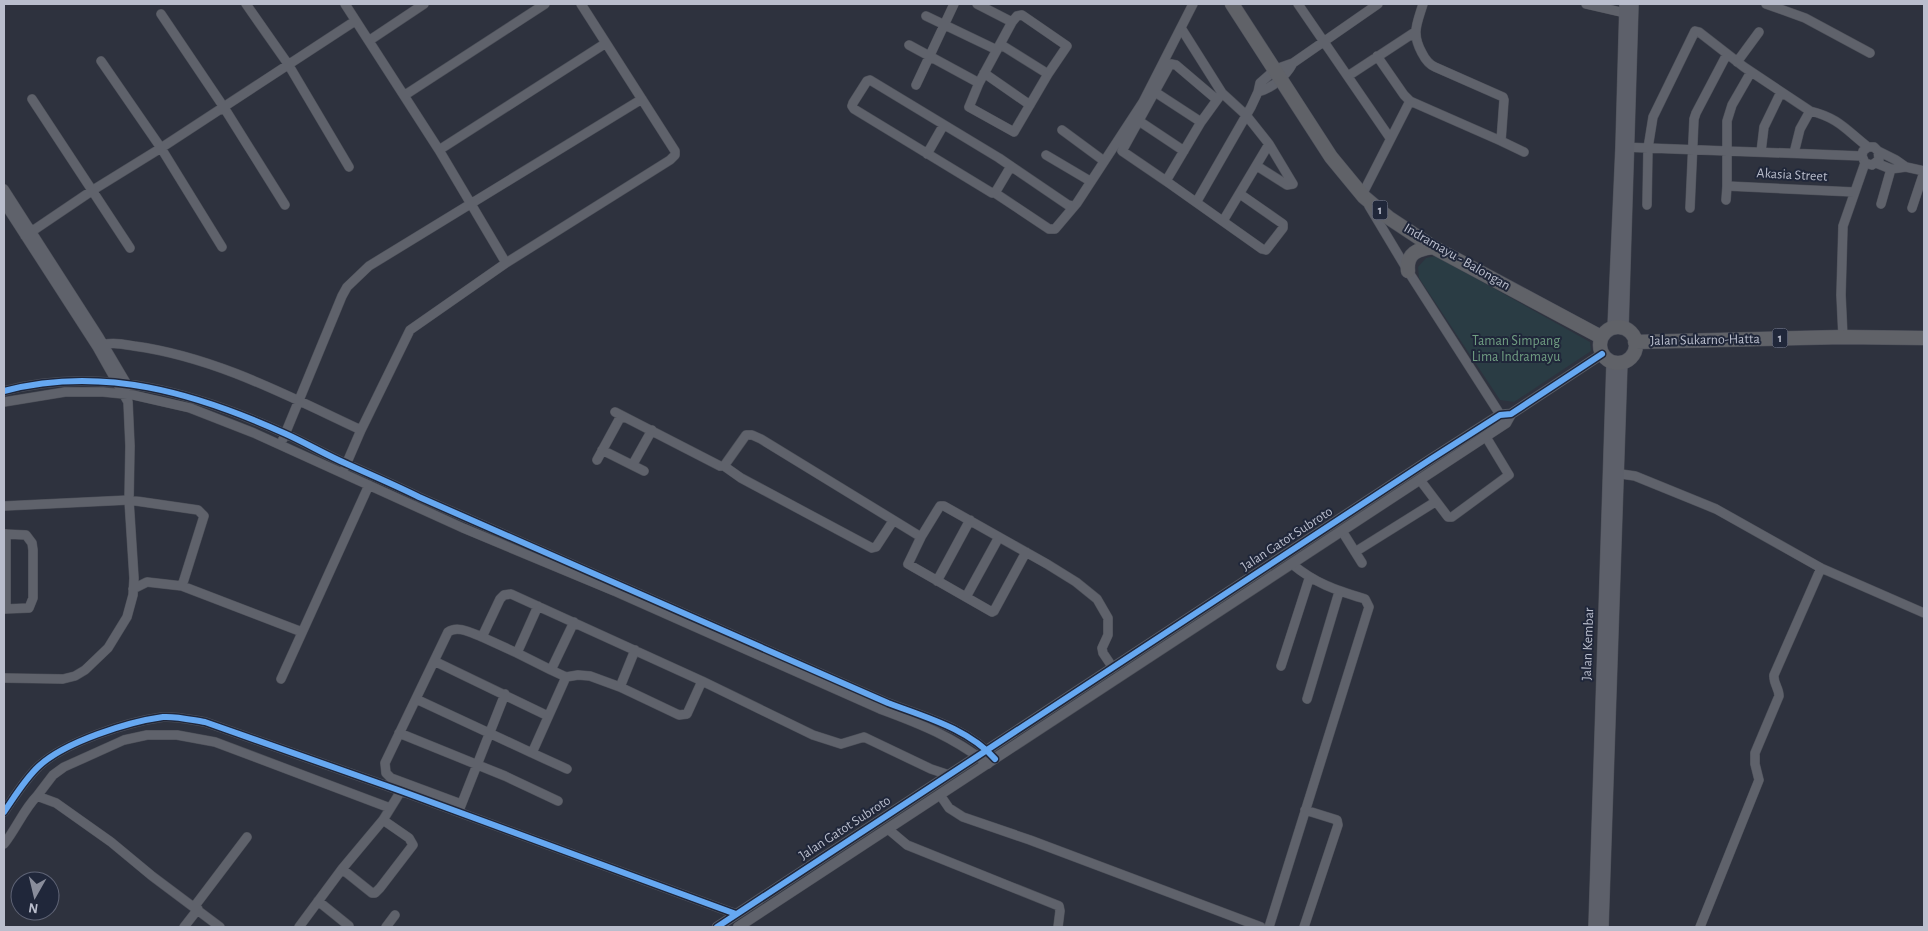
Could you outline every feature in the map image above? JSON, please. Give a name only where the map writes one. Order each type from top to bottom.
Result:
[{"type":"highway","name":"Indramayu - Balongan","points":[[1232,4],[1331,157],[1363,196],[1389,218],[1433,247],[1601,337]]},
{"type":"highway","points":[[1408,271],[1408,262],[1415,252],[1419,249],[1433,247]]},
{"type":"highway","points":[[1618,328],[1631,333],[1636,342],[1632,357],[1612,359],[1600,349],[1601,337],[1606,331],[1618,328]]},
{"type":"highway","name":"Jalan Sukarno-Hatta","points":[[1636,342],[1843,337],[1924,338]]},
{"type":"main road","points":[[1618,328],[1636,148],[1634,4]]},
{"type":"main road","points":[[1625,8],[1636,148]]},
{"type":"main road","name":"Jalan Kembar","points":[[1603,927],[1617,474],[1612,359]]},
{"type":"main road","name":"Jalan Kembar","points":[[1594,927],[1617,474]]},
{"type":"street","points":[[246,4],[288,64],[349,167]]},
{"type":"street","points":[[345,4],[370,40],[439,150],[506,263]]},
{"type":"street","points":[[370,40],[424,4]]},
{"type":"street","points":[[404,95],[545,4]]},
{"type":"street","points":[[342,473],[410,330],[506,263],[674,158],[675,151],[581,4]]},
{"type":"street","points":[[916,85],[954,4]]},
{"type":"street","points":[[978,4],[1012,22]]},
{"type":"street","points":[[1073,206],[1068,205],[1011,166],[870,80],[867,81],[853,103],[852,108],[993,194],[996,193],[1052,230],[1057,228],[1073,206],[1143,102],[1193,4]]},
{"type":"street","points":[[1299,4],[1390,138]]},
{"type":"street","points":[[1197,201],[1246,115],[1258,92],[1260,83],[1279,74],[1378,4]]},
{"type":"street","points":[[1423,4],[1415,32],[1416,43],[1431,66],[1502,97],[1504,100],[1501,140]]},
{"type":"street","points":[[1586,4],[1625,8]]},
{"type":"street","points":[[1766,4],[1805,18],[1870,53]]},
{"type":"street","points":[[160,14],[223,106],[285,205]]},
{"type":"street","points":[[1022,15],[1067,45],[1067,48],[1048,74],[1015,131],[969,107],[998,47],[1012,22],[1017,16],[1022,15]]},
{"type":"street","points":[[926,16],[998,47],[1048,74]]},
{"type":"street","points":[[28,234],[355,20]]},
{"type":"street","points":[[1180,28],[1219,96]]},
{"type":"street","points":[[1348,76],[1415,32]]},
{"type":"street","points":[[1647,205],[1636,148],[1694,32],[1699,32],[1751,72],[1810,111],[1836,120],[1868,147]]},
{"type":"street","points":[[1737,62],[1759,32]]},
{"type":"street","points":[[439,150],[606,43]]},
{"type":"street","points":[[909,45],[979,84]]},
{"type":"street","points":[[1690,208],[1692,150],[1696,112],[1727,54]]},
{"type":"street","points":[[1377,56],[1404,96],[1410,101],[1501,140],[1524,152]]},
{"type":"street","points":[[101,61],[161,148],[222,247]]},
{"type":"street","points":[[1240,194],[1282,222],[1283,228],[1268,250],[1264,250],[1197,201],[1122,153],[1171,64],[1176,65],[1246,115],[1269,144],[1293,184],[1287,185],[1257,166]]},
{"type":"street","points":[[1726,200],[1728,186],[1727,122],[1732,105],[1751,72]]},
{"type":"street","points":[[984,74],[1030,105]]},
{"type":"street","points":[[1155,92],[1201,122]]},
{"type":"street","points":[[1761,152],[1764,127],[1781,92]]},
{"type":"street","points":[[1166,181],[1201,122],[1219,96]]},
{"type":"street","points":[[32,99],[130,248]]},
{"type":"street","points":[[280,446],[342,296],[347,288],[369,266],[642,99]]},
{"type":"street","points":[[1410,101],[1390,138],[1363,196],[1408,271],[1500,415]]},
{"type":"street","points":[[1794,153],[1800,130],[1810,111]]},
{"type":"street","points":[[1138,121],[1184,151]]},
{"type":"street","points":[[927,154],[943,126]]},
{"type":"street","points":[[1062,130],[1104,161]]},
{"type":"street","points":[[1223,221],[1269,144]]},
{"type":"street","points":[[1843,337],[1841,295],[1842,234],[1863,160],[1863,151],[1868,147],[1874,147],[1906,167]]},
{"type":"street","points":[[1636,148],[1794,153],[1863,160],[1868,164],[1876,163],[1892,169],[1906,167],[1924,171],[1912,208]]},
{"type":"street","points":[[1876,163],[1880,155],[1878,151]]},
{"type":"street","points":[[1046,155],[1090,181]]},
{"type":"street","points":[[996,193],[1011,166]]},
{"type":"street","points":[[1881,204],[1892,169]]},
{"type":"street","name":"Akasia Street","points":[[1728,186],[1854,192]]},
{"type":"street","points":[[4,189],[28,234],[100,346],[128,397],[130,446],[129,500],[134,589],[131,606],[117,635],[85,670],[75,676],[63,679],[4,678]]},
{"type":"street","points":[[4,203],[28,234]]},
{"type":"street","points":[[100,346],[122,344],[175,353],[211,364],[361,430]]},
{"type":"street","name":"Jalan Gatot Subroto","points":[[1243,590],[1292,564],[1509,419],[1612,359]]},
{"type":"street","points":[[4,391],[27,385],[78,381],[121,382],[171,391],[202,400],[285,433],[419,497],[888,703],[949,727],[987,749],[992,761]]},
{"type":"street","points":[[4,402],[65,392],[128,397],[190,408],[254,433],[464,528],[606,587],[880,709],[926,726],[945,735],[977,756],[992,761]]},
{"type":"street","points":[[597,460],[618,414],[718,465],[724,466],[741,478],[872,548],[876,547],[893,520]]},
{"type":"street","name":"Jalan Gatot Subroto","points":[[738,927],[992,761],[1431,459],[1500,415],[1509,419]]},
{"type":"street","points":[[633,464],[652,430]]},
{"type":"street","points":[[724,466],[742,439],[746,435],[752,435],[921,537]]},
{"type":"street","points":[[1420,480],[1435,502],[1448,517],[1452,517],[1509,475],[1486,436]]},
{"type":"street","points":[[602,450],[644,471]]},
{"type":"street","points":[[1431,459],[1438,468]]},
{"type":"street","points":[[1617,474],[1635,476],[1716,509],[1821,568],[1924,613]]},
{"type":"street","points":[[282,679],[370,485]]},
{"type":"street","points":[[414,505],[419,497]]},
{"type":"street","points":[[4,506],[129,500],[198,510],[204,516],[182,586]]},
{"type":"street","points":[[1355,552],[1435,502]]},
{"type":"street","points":[[1026,552],[994,611],[908,564],[921,537],[942,505],[1026,552],[1076,582],[1097,599],[1108,618],[1108,628],[1102,648],[1103,653],[1112,666]]},
{"type":"street","points":[[937,580],[970,520]]},
{"type":"street","points":[[1342,531],[1362,563]]},
{"type":"street","points":[[5,534],[26,535],[32,543],[33,598],[29,608],[5,609],[5,534]]},
{"type":"street","points":[[966,597],[998,537]]},
{"type":"street","points":[[1269,927],[1369,607],[1365,599],[1339,592],[1309,579],[1292,564]]},
{"type":"street","points":[[1700,927],[1759,780],[1755,764],[1755,753],[1779,696],[1779,691],[1773,681],[1774,675],[1821,568]]},
{"type":"street","points":[[1281,666],[1309,579]]},
{"type":"street","points":[[134,589],[147,582],[182,586],[302,632]]},
{"type":"street","points":[[1307,699],[1339,592]]},
{"type":"street","points":[[482,637],[497,603],[504,595],[511,594],[702,681],[813,735],[841,744],[864,737],[931,769],[949,775]]},
{"type":"street","name":"Jalan Gatot Subroto","points":[[717,927],[1112,666],[1229,599]]},
{"type":"street","points":[[517,653],[538,606]]},
{"type":"street","points":[[551,670],[574,622]]},
{"type":"street","points":[[702,681],[688,714],[682,715],[620,687],[590,676],[566,677],[482,637],[459,629],[453,629],[445,636],[384,768],[388,776],[460,809],[735,915]]},
{"type":"street","points":[[620,687],[635,650]]},
{"type":"street","points":[[434,661],[548,716]]},
{"type":"street","points":[[532,753],[566,677]]},
{"type":"street","points":[[460,809],[505,694]]},
{"type":"street","points":[[416,699],[567,769]]},
{"type":"street","points":[[4,812],[38,767],[57,754],[81,740],[164,717],[205,722],[400,792],[460,809]]},
{"type":"street","points":[[399,733],[505,776],[558,801]]},
{"type":"street","points":[[4,844],[53,775],[64,767],[124,740],[147,735],[177,735],[215,742],[390,807]]},
{"type":"street","points":[[299,927],[342,869],[382,820],[400,792]]},
{"type":"street","points":[[940,795],[949,808],[962,817],[1030,840],[1261,927]]},
{"type":"street","points":[[37,796],[56,803],[111,842],[152,876],[220,927]]},
{"type":"street","points":[[1304,927],[1338,825],[1337,820],[1305,810]]},
{"type":"street","points":[[342,869],[372,893],[375,893],[380,888],[413,845],[408,838],[382,820]]},
{"type":"street","points":[[888,829],[906,845],[1059,906],[1058,927]]},
{"type":"street","points":[[184,927],[247,837]]},
{"type":"street","points":[[318,901],[349,926]]},
{"type":"street","points":[[386,927],[395,915]]},
{"type":"green space","name":"Taman Simpang Lima Indramayu","points":[[1436,256],[1590,342],[1591,351],[1514,402],[1500,400],[1419,278],[1418,267],[1426,258]]},
{"type":"cycle path","points":[[717,927],[1431,459],[1500,415],[1511,414],[1602,354]]},
{"type":"cycle path","points":[[4,391],[41,384],[77,381],[113,382],[148,387],[218,406],[286,434],[419,497],[888,703],[946,725],[973,740],[995,759]]},
{"type":"cycle path","points":[[4,812],[34,771],[50,757],[64,749],[97,734],[132,723],[163,717],[179,718],[205,722],[401,791],[736,914]]}]
